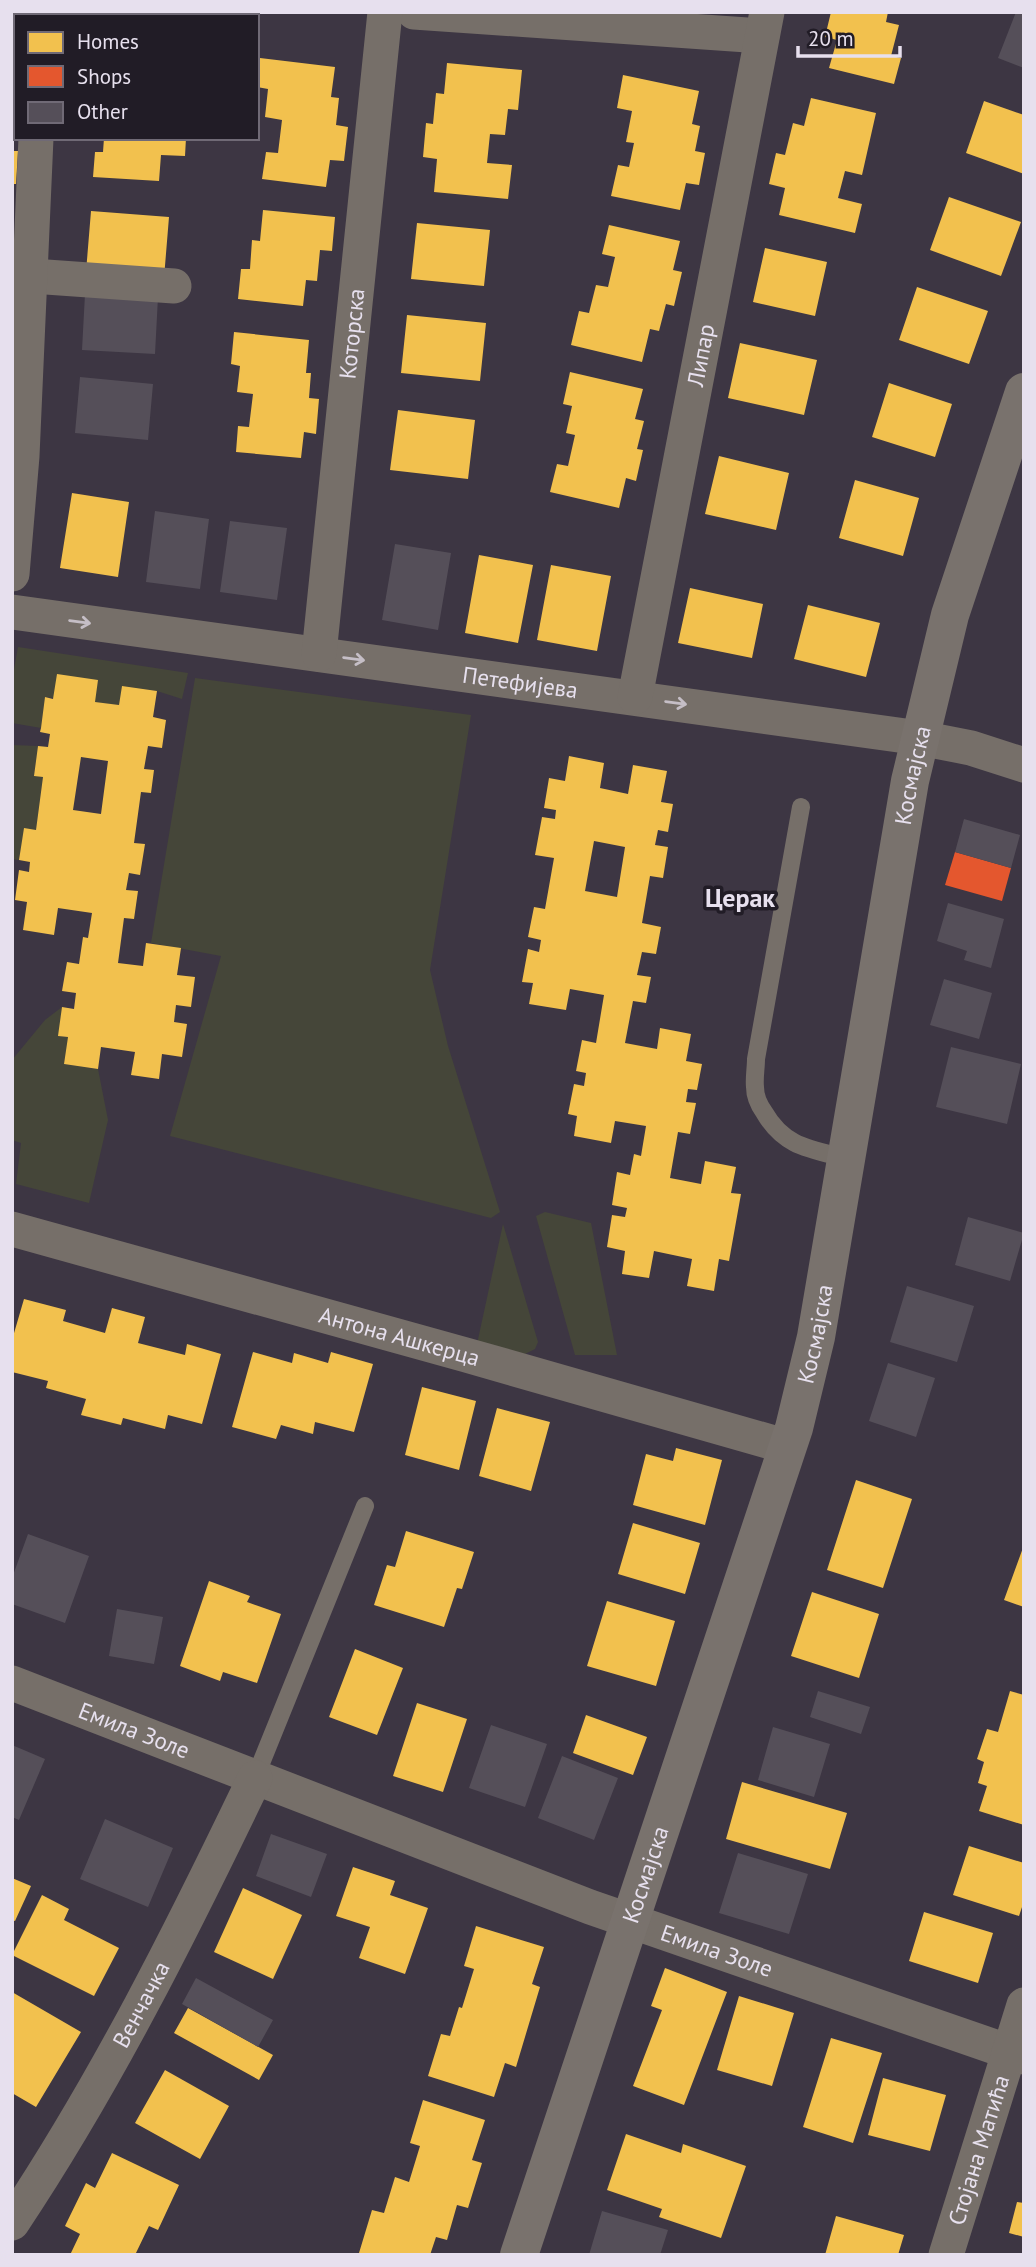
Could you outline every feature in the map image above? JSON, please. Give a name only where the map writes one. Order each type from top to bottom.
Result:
[{"type":"street","name":"Которска","points":[[318,654],[385,12]]},
{"type":"street","points":[[414,12],[765,24]]},
{"type":"street","points":[[12,13],[37,13]]},
{"type":"street","name":"Липар","points":[[635,697],[765,24]]},
{"type":"street","points":[[12,573],[22,456],[36,140]]},
{"type":"street","points":[[32,275],[174,286]]},
{"type":"street","name":"Космајска","points":[[519,2255],[788,1447],[816,1337],[910,781],[950,615],[1024,392]]},
{"type":"street","name":"Петефијева","points":[[12,612],[920,737],[971,748],[1024,765]]},
{"type":"street","name":"Антона Ашкерца","points":[[12,1229],[788,1447]]},
{"type":"street","name":"Емила Золе","points":[[12,1683],[629,1921],[1016,2054]]},
{"type":"street","name":"Венчачка","points":[[12,2223],[40,2181],[114,2055],[189,1916],[255,1778]]},
{"type":"street","name":"Стојана Матића","points":[[946,2255],[1016,2054],[1024,2005]]},
{"type":"lane","points":[[801,807],[756,1059],[755,1088],[759,1105],[782,1137],[800,1147],[846,1158]]},
{"type":"lane","points":[[255,1778],[365,1506]]},
{"type":"green space","points":[[18,647],[188,673],[182,699],[157,691],[122,686],[119,705],[45,697],[41,728],[12,723],[12,680]]},
{"type":"green space","points":[[195,678],[471,715],[430,970],[448,1046],[500,1212],[491,1218],[170,1136],[221,956],[151,943]]},
{"type":"green space","points":[[12,745],[38,746],[34,775],[43,777],[36,830],[24,829],[19,860],[12,859]]},
{"type":"green space","points":[[62,1007],[59,1036],[68,1037],[64,1064],[98,1069],[108,1120],[89,1203],[16,1184],[21,1143],[12,1140],[12,1060],[45,1020]]},
{"type":"green space","points":[[545,1212],[591,1223],[617,1355],[575,1355],[536,1216]]},
{"type":"green space","points":[[503,1224],[538,1342],[535,1349],[525,1354],[477,1344]]},
{"type":"building: Homes","points":[[831,12],[888,12],[886,22],[899,25],[891,56],[901,58],[894,84],[829,68],[837,40],[825,37]]},
{"type":"building: Homes","points":[[260,58],[335,67],[331,97],[339,98],[336,125],[348,127],[344,161],[330,160],[326,187],[262,179],[266,152],[278,153],[282,120],[265,117],[268,89],[259,87]]},
{"type":"building: Homes","points":[[447,63],[522,70],[518,110],[508,109],[505,135],[490,134],[487,163],[512,165],[508,199],[434,192],[437,159],[423,157],[426,123],[433,124],[436,93],[444,94]]},
{"type":"building: Homes","points":[[623,75],[699,91],[692,124],[700,126],[695,151],[705,153],[699,185],[686,183],[680,210],[611,196],[618,165],[629,167],[634,143],[626,142],[632,111],[617,108]]},
{"type":"building: Homes","points":[[811,98],[876,113],[862,175],[845,171],[838,198],[862,204],[855,233],[779,215],[785,188],[769,184],[776,153],[785,155],[793,123],[804,126]]},
{"type":"building: Homes","points":[[984,101],[1024,115],[1024,174],[966,153]]},
{"type":"building: Homes","points":[[104,140],[186,140],[185,156],[161,155],[159,181],[93,177],[95,152],[103,152]]},
{"type":"building: Homes","points":[[12,151],[18,151],[16,184],[12,184]]},
{"type":"building: Homes","points":[[949,197],[1021,222],[1001,276],[930,250]]},
{"type":"building: Homes","points":[[263,210],[335,217],[332,251],[320,250],[317,281],[306,280],[303,306],[238,299],[241,269],[250,269],[252,240],[260,241]]},
{"type":"building: Homes","points":[[91,211],[169,217],[164,278],[86,272]]},
{"type":"building: Homes","points":[[417,223],[490,230],[484,286],[411,279]]},
{"type":"building: Homes","points":[[609,225],[680,241],[673,270],[682,272],[674,306],[666,304],[659,331],[650,329],[642,362],[571,345],[579,311],[589,313],[596,285],[608,287],[615,257],[602,254]]},
{"type":"building: Homes","points":[[765,248],[827,262],[815,316],[753,302]]},
{"type":"building: Homes","points":[[917,287],[988,311],[969,364],[899,340]]},
{"type":"building: Homes","points":[[407,315],[486,323],[480,381],[401,373]]},
{"type":"building: Homes","points":[[234,332],[309,340],[306,373],[311,373],[309,398],[319,399],[316,434],[304,432],[301,458],[236,452],[238,426],[249,427],[253,394],[237,392],[240,366],[231,364]]},
{"type":"building: Homes","points":[[740,343],[817,360],[804,415],[728,398]]},
{"type":"building: Homes","points":[[570,372],[643,389],[635,419],[644,421],[637,449],[643,450],[636,481],[626,478],[619,508],[550,492],[557,464],[568,466],[575,435],[566,433],[572,406],[563,404]]},
{"type":"building: Homes","points":[[889,383],[952,404],[935,457],[872,437]]},
{"type":"building: Homes","points":[[398,410],[475,420],[468,479],[390,470]]},
{"type":"building: Homes","points":[[719,456],[789,473],[776,530],[705,514]]},
{"type":"building: Homes","points":[[855,480],[919,498],[903,556],[839,538]]},
{"type":"building: Homes","points":[[72,493],[129,502],[118,577],[60,568]]},
{"type":"building: Homes","points":[[479,555],[533,565],[518,643],[465,633]]},
{"type":"building: Homes","points":[[551,565],[611,576],[597,651],[537,640]]},
{"type":"building: Homes","points":[[690,588],[763,604],[752,658],[678,643]]},
{"type":"building: Homes","points":[[808,605],[880,623],[866,677],[794,659]]},
{"type":"building: Homes","points":[[57,674],[98,680],[95,702],[119,705],[122,686],[157,691],[153,717],[166,720],[162,748],[148,746],[144,769],[154,770],[151,793],[141,792],[134,843],[145,844],[140,875],[129,873],[126,890],[138,891],[134,919],[124,918],[118,963],[143,966],[146,943],[181,948],[177,975],[195,977],[191,1007],[176,1005],[174,1022],[187,1024],[182,1057],[162,1054],[159,1079],[131,1075],[135,1052],[101,1047],[98,1069],[64,1064],[68,1037],[58,1036],[62,1007],[74,1009],[76,993],[62,991],[67,962],[79,964],[83,937],[88,938],[92,913],[58,908],[54,935],[23,930],[27,902],[15,900],[19,870],[29,872],[30,862],[19,860],[24,828],[36,830],[43,777],[34,776],[38,746],[48,747],[50,734],[40,732],[45,697],[53,699]],"holes":[[[81,757],[108,761],[101,814],[73,810]]]},
{"type":"building: Homes","points":[[569,756],[604,763],[600,788],[628,794],[633,765],[667,771],[661,802],[673,804],[668,832],[658,830],[655,845],[668,847],[663,878],[650,876],[642,923],[661,927],[656,954],[642,952],[637,975],[651,977],[646,1003],[633,1001],[625,1043],[657,1049],[660,1028],[691,1034],[686,1061],[702,1064],[697,1090],[688,1089],[686,1102],[696,1103],[690,1134],[678,1132],[670,1178],[701,1184],[705,1161],[736,1167],[731,1193],[741,1194],[729,1261],[719,1259],[714,1291],[687,1286],[692,1259],[654,1251],[649,1278],[622,1274],[625,1251],[607,1247],[612,1215],[625,1217],[627,1208],[612,1205],[617,1172],[630,1175],[634,1154],[641,1156],[646,1126],[615,1121],[611,1143],[574,1136],[577,1116],[568,1114],[574,1084],[584,1086],[586,1073],[576,1071],[582,1040],[596,1043],[604,995],[570,989],[566,1010],[529,1004],[533,983],[522,982],[528,949],[539,952],[541,940],[528,937],[534,907],[545,909],[554,858],[535,855],[542,817],[555,819],[556,810],[544,808],[549,778],[565,781]],"holes":[[[594,841],[625,847],[617,897],[585,891]]]},
{"type":"building: Homes","points":[[24,1299],[66,1310],[63,1321],[105,1333],[112,1308],[145,1317],[138,1343],[185,1355],[187,1344],[221,1354],[202,1424],[168,1415],[165,1429],[123,1418],[121,1425],[81,1415],[86,1399],[46,1388],[48,1381],[12,1372],[12,1340]]},
{"type":"building: Homes","points":[[253,1352],[292,1363],[294,1353],[328,1363],[331,1352],[373,1364],[354,1432],[315,1422],[313,1434],[281,1425],[276,1439],[232,1427]]},
{"type":"building: Homes","points":[[422,1387],[476,1401],[459,1470],[405,1455]]},
{"type":"building: Homes","points":[[497,1408],[550,1422],[531,1491],[479,1476]]},
{"type":"building: Homes","points":[[676,1448],[722,1460],[705,1525],[633,1505],[646,1454],[673,1461]]},
{"type":"building: Homes","points":[[856,1480],[912,1499],[883,1588],[827,1570]]},
{"type":"building: Homes","points":[[633,1523],[700,1543],[685,1594],[618,1574]]},
{"type":"building: Homes","points":[[406,1531],[474,1552],[462,1589],[457,1588],[444,1627],[374,1605],[387,1565],[395,1567]]},
{"type":"building: Homes","points":[[1024,1545],[1024,1607],[1004,1600]]},
{"type":"building: Homes","points":[[209,1581],[250,1596],[247,1602],[281,1614],[257,1683],[223,1672],[220,1681],[180,1666]]},
{"type":"building: Homes","points":[[812,1592],[879,1614],[859,1678],[791,1656]]},
{"type":"building: Homes","points":[[607,1601],[675,1621],[656,1686],[587,1666]]},
{"type":"building: Homes","points":[[355,1649],[403,1668],[377,1735],[329,1717]]},
{"type":"building: Homes","points":[[1010,1691],[1024,1695],[1024,1825],[979,1811],[987,1786],[978,1783],[984,1762],[977,1759],[987,1729],[998,1732]]},
{"type":"building: Homes","points":[[417,1703],[467,1719],[443,1792],[393,1776]]},
{"type":"building: Homes","points":[[586,1715],[647,1737],[633,1775],[573,1753]]},
{"type":"building: Homes","points":[[742,1782],[847,1813],[830,1869],[726,1839]]},
{"type":"building: Homes","points":[[969,1846],[1024,1863],[1024,1901],[1019,1916],[953,1895]]},
{"type":"building: Homes","points":[[353,1867],[395,1881],[390,1895],[428,1908],[405,1974],[359,1958],[370,1927],[336,1916]]},
{"type":"building: Homes","points":[[12,1878],[31,1886],[15,1921],[12,1920]]},
{"type":"building: Homes","points":[[243,1888],[302,1915],[273,1979],[214,1952]]},
{"type":"building: Homes","points":[[42,1895],[69,1909],[64,1920],[119,1948],[94,1996],[12,1955]]},
{"type":"building: Homes","points":[[924,1912],[993,1933],[978,1983],[909,1961]]},
{"type":"building: Homes","points":[[476,1926],[544,1947],[532,1984],[540,1987],[516,2067],[505,2063],[494,2097],[428,2076],[441,2034],[450,2036],[459,2007],[462,2008],[474,1969],[464,1966]]},
{"type":"building: Homes","points":[[665,1968],[727,1992],[684,2105],[633,2086],[662,2010],[651,2006]]},
{"type":"building: Homes","points":[[12,1992],[81,2032],[36,2107],[12,2093]]},
{"type":"building: Homes","points":[[739,1996],[794,2013],[772,2086],[717,2070]]},
{"type":"building: Homes","points":[[188,2008],[273,2055],[259,2080],[174,2033]]},
{"type":"building: Homes","points":[[831,2038],[882,2053],[853,2143],[803,2127]]},
{"type":"building: Homes","points":[[165,2070],[229,2106],[200,2159],[135,2123]]},
{"type":"building: Homes","points":[[883,2078],[946,2095],[930,2151],[868,2135]]},
{"type":"building: Homes","points":[[423,2100],[485,2120],[472,2160],[482,2163],[468,2208],[457,2205],[447,2240],[436,2237],[430,2255],[359,2253],[372,2210],[384,2213],[395,2177],[409,2182],[420,2146],[410,2143]]},
{"type":"building: Homes","points":[[626,2134],[681,2153],[683,2144],[746,2166],[721,2238],[659,2217],[662,2209],[607,2190]]},
{"type":"building: Homes","points":[[112,2153],[179,2185],[158,2230],[149,2226],[135,2255],[70,2255],[80,2234],[65,2226],[86,2183],[95,2188]]},
{"type":"building: Homes","points":[[1017,2202],[1024,2203],[1024,2237],[1009,2233]]},
{"type":"building: Homes","points":[[836,2216],[904,2235],[898,2255],[825,2255]]},
{"type":"building: Shops","points":[[955,852],[1011,868],[1002,901],[945,885]]},
{"type":"building: Other","points":[[1016,12],[1024,12],[1024,68],[998,58]]},
{"type":"building: Other","points":[[85,294],[158,297],[155,354],[82,350]]},
{"type":"building: Other","points":[[80,377],[153,384],[148,440],[75,433]]},
{"type":"building: Other","points":[[155,511],[209,519],[200,589],[146,582]]},
{"type":"building: Other","points":[[230,521],[287,528],[277,600],[220,592]]},
{"type":"building: Other","points":[[395,544],[451,553],[438,630],[382,620]]},
{"type":"building: Other","points":[[964,819],[1020,835],[1011,868],[955,852]]},
{"type":"building: Other","points":[[948,903],[1004,919],[991,968],[964,960],[967,951],[937,941]]},
{"type":"building: Other","points":[[944,979],[992,993],[979,1039],[930,1025]]},
{"type":"building: Other","points":[[951,1047],[1021,1064],[1007,1124],[936,1107]]},
{"type":"building: Other","points":[[968,1217],[1024,1233],[1010,1281],[955,1265]]},
{"type":"building: Other","points":[[907,1286],[974,1306],[957,1362],[890,1342]]},
{"type":"building: Other","points":[[888,1363],[935,1378],[916,1437],[869,1421]]},
{"type":"building: Other","points":[[28,1534],[89,1556],[65,1623],[12,1604],[12,1578]]},
{"type":"building: Other","points":[[117,1609],[163,1617],[154,1664],[109,1656]]},
{"type":"building: Other","points":[[818,1691],[870,1707],[861,1734],[810,1717]]},
{"type":"building: Other","points":[[491,1725],[547,1744],[525,1807],[469,1788]]},
{"type":"building: Other","points":[[773,1727],[830,1744],[814,1797],[758,1780]]},
{"type":"building: Other","points":[[12,1745],[45,1759],[19,1820],[12,1817]]},
{"type":"building: Other","points":[[562,1756],[618,1778],[594,1840],[538,1818]]},
{"type":"building: Other","points":[[105,1819],[173,1848],[148,1907],[80,1879]]},
{"type":"building: Other","points":[[271,1834],[327,1854],[311,1897],[256,1876]]},
{"type":"building: Other","points":[[738,1853],[808,1874],[789,1934],[719,1913]]},
{"type":"building: Other","points":[[196,1978],[273,2020],[258,2047],[182,2004]]},
{"type":"building: Other","points":[[602,2211],[668,2230],[660,2255],[589,2255]]},
{"type":"district","name":"Церак","points":[[740,898]]}]
